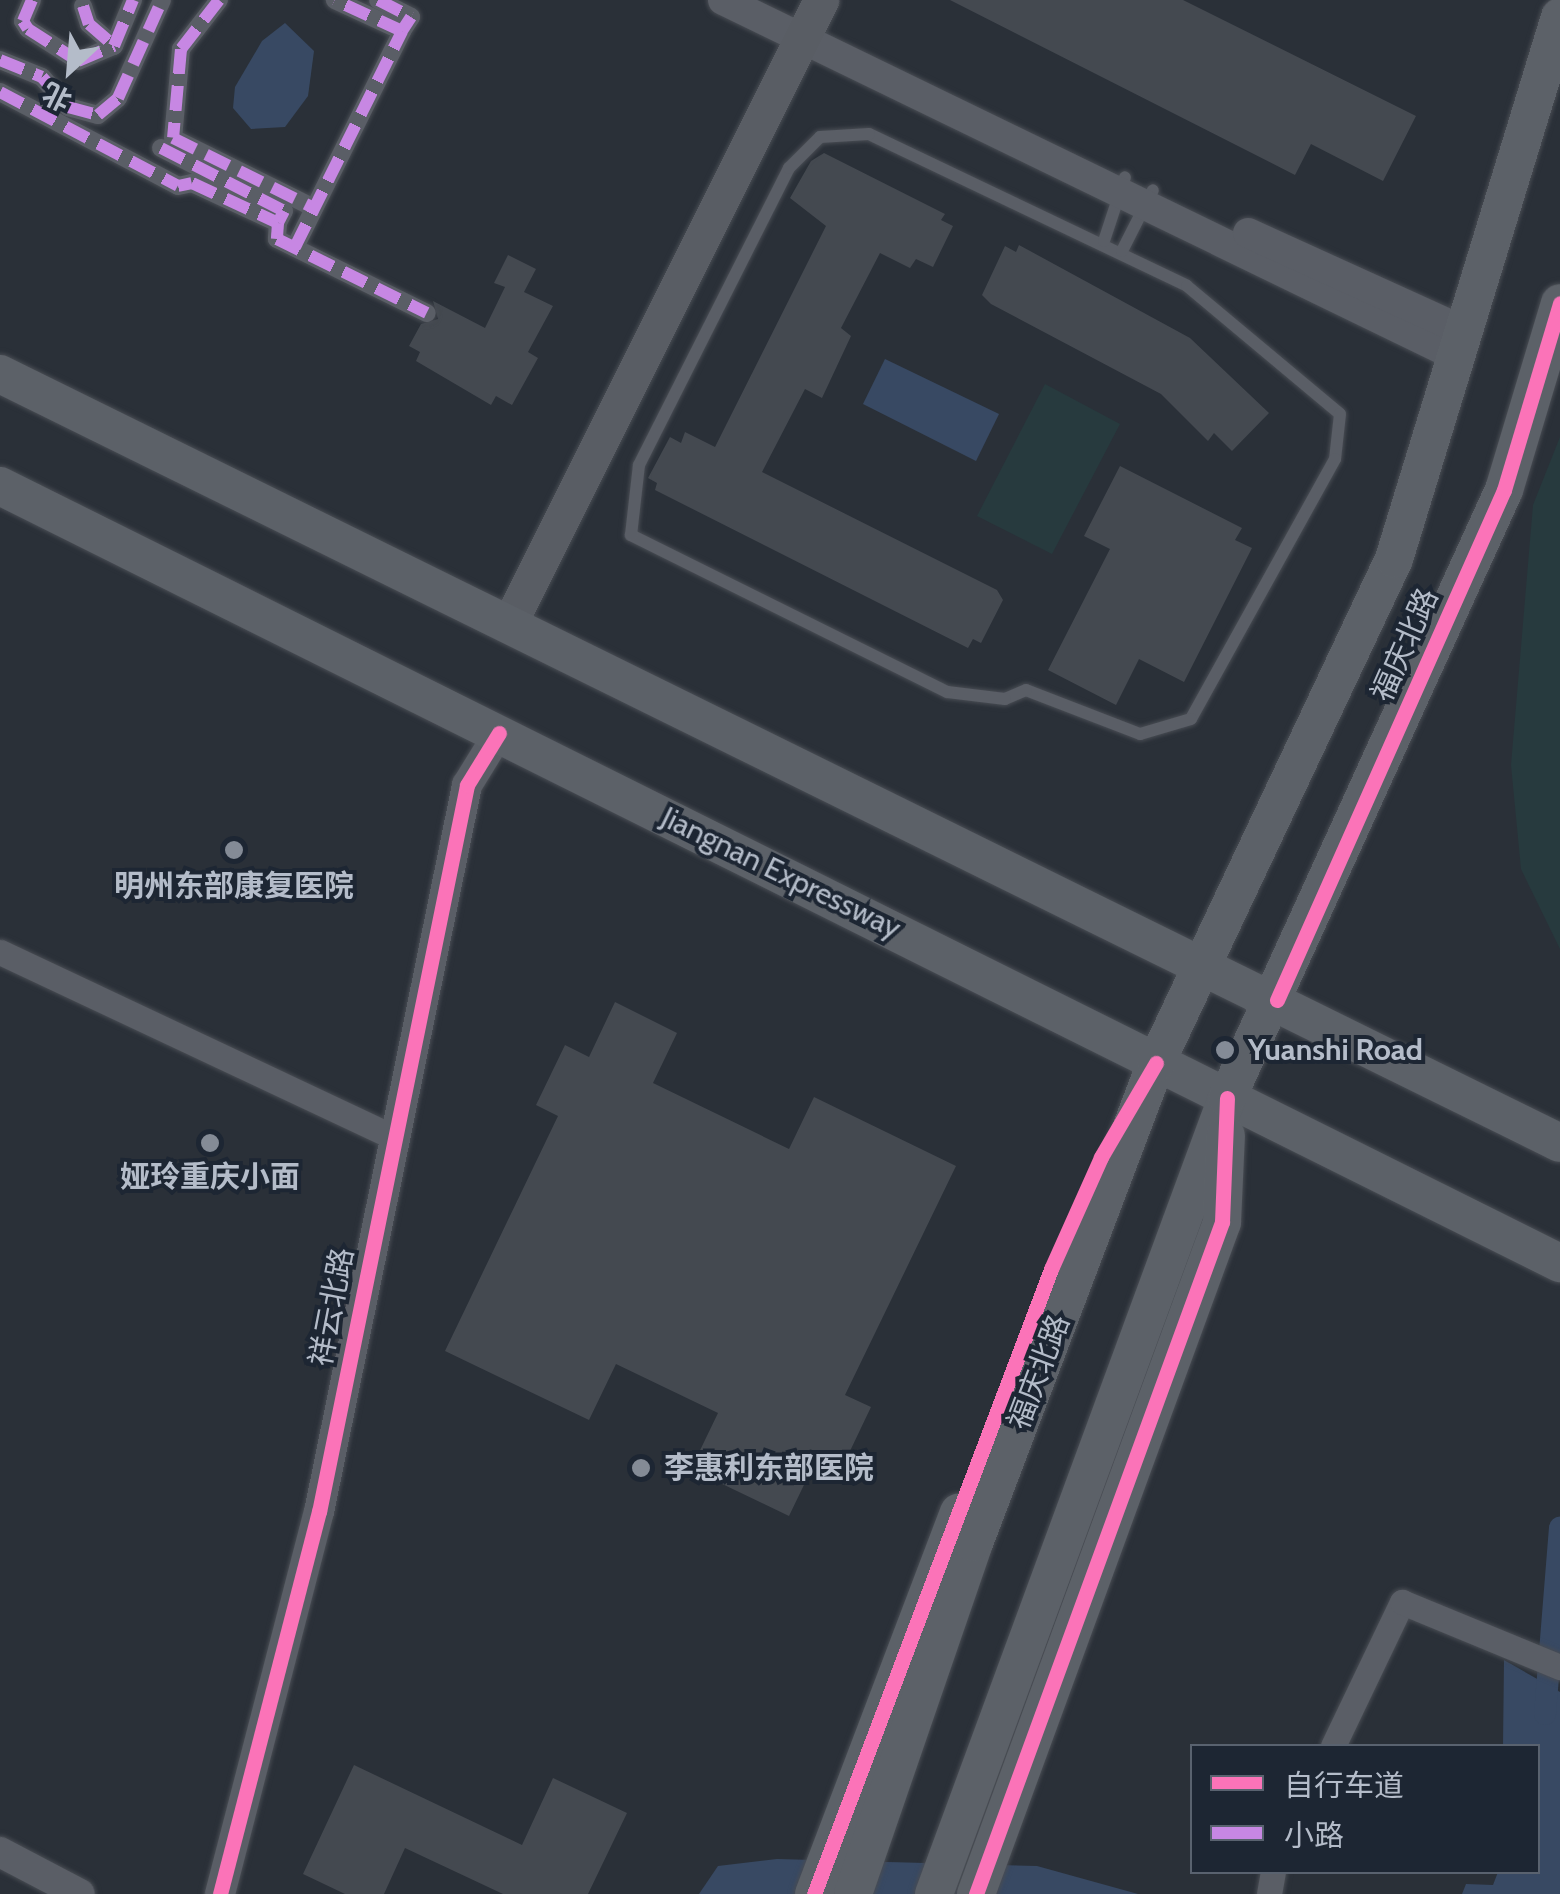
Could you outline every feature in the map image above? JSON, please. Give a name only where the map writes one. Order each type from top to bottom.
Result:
[{"type":"main road","name":"福庆北路","points":[[853,1894],[974,1543],[1156,1063],[1394,559],[1560,17]]},
{"type":"main road","points":[[510,624],[811,20]]},
{"type":"main road","name":"福庆北路","points":[[934,1894],[1227,1098],[1276,1000],[1504,490],[1560,303]]},
{"type":"main road","points":[[0,374],[1202,962],[1560,1143]]},
{"type":"main road","name":"Jiangnan Expressway","points":[[0,486],[1560,1263]]},
{"type":"main road","points":[[814,1894],[1051,1269],[1101,1156],[1156,1063]]},
{"type":"main road","points":[[976,1894],[1222,1222],[1227,1098]]},
{"type":"street","points":[[32,0],[23,21],[28,29],[78,61],[114,46],[133,0]]},
{"type":"street","points":[[0,60],[42,77],[68,108],[98,115],[118,98],[162,0]]},
{"type":"street","points":[[219,0],[181,48],[173,138],[314,208]]},
{"type":"street","points":[[335,0],[402,31]]},
{"type":"street","points":[[295,247],[410,16],[378,0]]},
{"type":"street","points":[[724,0],[811,20]]},
{"type":"street","points":[[770,0],[1136,191],[1460,344]]},
{"type":"street","points":[[83,6],[88,24],[114,46]]},
{"type":"street","points":[[0,92],[178,186],[192,183],[278,224]]},
{"type":"street","points":[[161,148],[284,211],[278,224],[278,239],[427,314]]},
{"type":"street","name":"祥云北路","points":[[220,1894],[319,1512],[466,785],[499,733]]},
{"type":"street","points":[[0,952],[394,1137]]},
{"type":"street","points":[[1333,1744],[1402,1602],[1502,1637],[1560,1667]]},
{"type":"street","points":[[0,1852],[80,1894]]},
{"type":"lane","points":[[870,134],[1104,241],[1187,286],[1340,414],[1334,459],[1192,719],[1140,734],[1026,690],[1005,700],[947,692],[631,535],[639,465],[788,168],[820,137],[870,134]]},
{"type":"lane","points":[[1104,241],[1136,191]]},
{"type":"lane","points":[[1122,251],[1136,191]]},
{"type":"green space","points":[[1045,384],[1120,424],[1052,554],[977,516]]},
{"type":"green space","points":[[1560,437],[1560,949],[1521,869],[1511,765],[1533,505]]},
{"type":"water","points":[[285,23],[314,51],[308,96],[285,127],[251,129],[233,108],[235,87],[262,41]]},
{"type":"water","points":[[885,359],[999,414],[976,461],[863,404]]},
{"type":"water","points":[[1504,1660],[1560,1692],[1560,1894],[1462,1894],[1466,1884],[1493,1885],[1497,1874],[1540,1874],[1540,1744],[1503,1744]]},
{"type":"water","points":[[777,1859],[1037,1866],[1138,1894],[699,1894],[718,1866]]},
{"type":"building","points":[[950,0],[1183,0],[1416,116],[1383,181],[1311,144],[1295,175]]},
{"type":"building","points":[[824,153],[945,214],[941,220],[953,226],[933,267],[916,259],[910,268],[880,253],[841,328],[851,336],[822,398],[805,389],[762,472],[997,590],[1003,600],[981,643],[973,639],[968,648],[655,490],[657,483],[648,478],[670,437],[681,443],[685,432],[715,447],[826,226],[790,198],[811,161]]},
{"type":"building","points":[[1019,245],[1190,338],[1269,413],[1232,451],[1214,433],[1208,441],[1161,394],[991,304],[982,295],[1005,246],[1016,252]]},
{"type":"building","points":[[508,255],[536,269],[524,292],[553,306],[528,352],[538,358],[512,405],[496,396],[491,405],[416,361],[420,352],[409,346],[421,324],[438,319],[433,301],[485,328],[505,287],[494,283]]},
{"type":"building","points":[[1120,466],[1242,528],[1235,540],[1252,548],[1184,682],[1139,659],[1116,705],[1048,670],[1110,549],[1084,536]]},
{"type":"building","points":[[615,1002],[677,1033],[653,1083],[789,1149],[814,1097],[956,1166],[845,1395],[871,1407],[840,1472],[816,1460],[789,1516],[691,1469],[718,1413],[616,1364],[589,1420],[445,1351],[558,1116],[536,1105],[565,1045],[589,1057]]},
{"type":"building","points":[[354,1765],[522,1845],[553,1778],[627,1813],[588,1894],[503,1894],[405,1848],[384,1894],[345,1894],[303,1874]]},
{"type":"waterway","points":[[1545,1714],[1560,1528]]},
{"type":"marked path","points":[[32,0],[23,21],[28,29],[78,61],[114,46],[133,0]]},
{"type":"marked path","points":[[0,60],[42,77],[68,107],[98,115],[118,98],[162,0]]},
{"type":"marked path","points":[[219,0],[181,49],[173,138],[314,208]]},
{"type":"marked path","points":[[295,247],[402,31],[335,0]]},
{"type":"marked path","points":[[378,0],[411,17],[402,31]]},
{"type":"marked path","points":[[83,6],[89,24],[114,46]]},
{"type":"marked path","points":[[0,92],[178,186],[192,183],[278,223],[277,239],[427,313]]},
{"type":"marked path","points":[[161,148],[284,211],[278,223]]},
{"type":"cycle path","points":[[1277,1000],[1504,490],[1560,303]]},
{"type":"cycle path","points":[[220,1894],[319,1512],[467,785],[499,733]]},
{"type":"cycle path","points":[[814,1894],[1051,1269],[1101,1157],[1156,1063]]},
{"type":"cycle path","points":[[976,1894],[1222,1222],[1227,1098]]},
{"type":"place","name":"明州东部康复医院","points":[[234,850]]},
{"type":"place","name":"Yuanshi Road","points":[[1225,1050]]},
{"type":"place","name":"娅玲重庆小面","points":[[210,1143]]},
{"type":"place","name":"李惠利东部医院","points":[[641,1468]]}]
